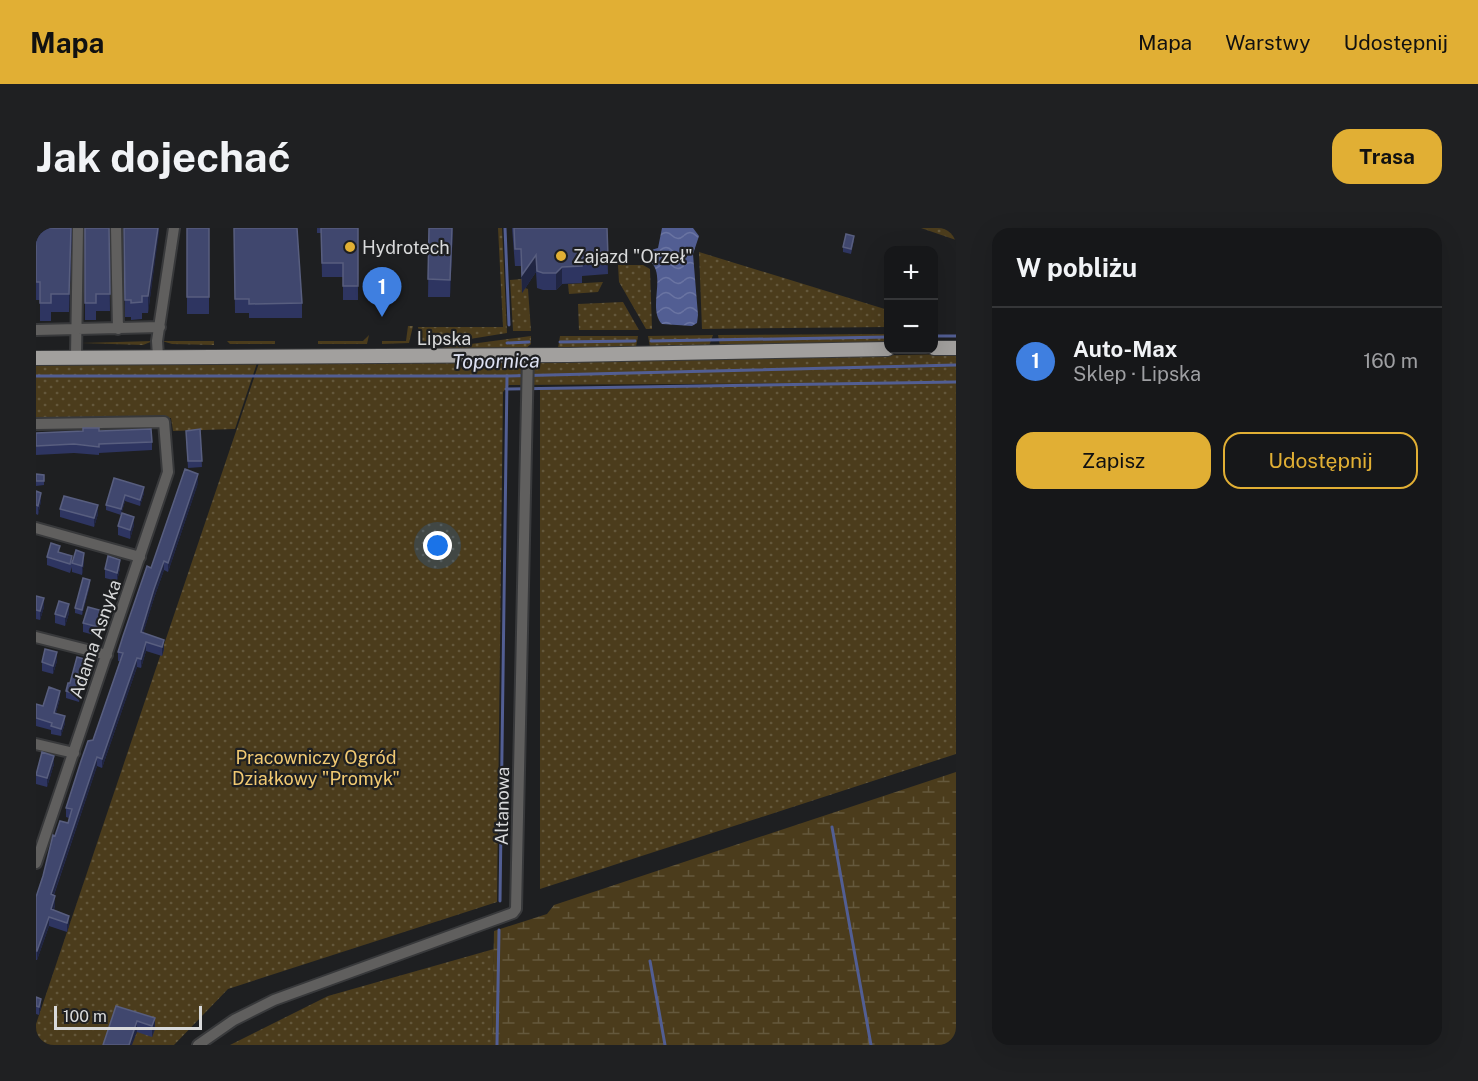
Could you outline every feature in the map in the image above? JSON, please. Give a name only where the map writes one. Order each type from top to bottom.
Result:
[{"type":"main road","points":[[938,348],[956,348]]},
{"type":"main road","name":"Lipska","points":[[36,358],[158,356],[527,361],[884,349]]},
{"type":"street","points":[[76,356],[78,228]]},
{"type":"street","points":[[116,228],[118,329]]},
{"type":"street","points":[[158,356],[159,327],[171,228]]},
{"type":"street","points":[[36,330],[159,327]]},
{"type":"street","name":"Altanowa","points":[[198,1045],[234,1020],[274,1000],[513,913],[516,909],[527,361]]},
{"type":"street","name":"Adama Asnyka","points":[[36,424],[164,422],[168,476],[74,753],[38,851],[36,864]]},
{"type":"street","points":[[36,528],[140,557]]},
{"type":"street","points":[[36,637],[107,655]]},
{"type":"street","points":[[36,744],[74,753]]},
{"type":"green space","points":[[498,228],[502,228],[507,333],[439,344],[421,344],[418,327],[503,327]]},
{"type":"green space","points":[[921,228],[956,228],[956,240]]},
{"type":"green space","points":[[699,252],[884,309],[884,327],[702,329]]},
{"type":"green space","points":[[618,265],[643,265],[650,269],[652,329],[646,329],[619,282]]},
{"type":"green space","points":[[522,279],[522,287],[528,289],[531,331],[513,331],[510,280]]},
{"type":"green space","points":[[603,282],[598,292],[569,294],[568,284]]},
{"type":"green space","points":[[623,302],[639,330],[579,330],[578,304]]},
{"type":"green space","points":[[408,326],[413,326],[409,343],[382,344],[382,341],[406,341]]},
{"type":"green space","points":[[884,334],[884,342],[720,346],[718,335]]},
{"type":"green space","points":[[369,335],[367,344],[318,344],[318,341],[363,341]]},
{"type":"green space","points":[[713,335],[709,346],[650,347],[648,336]]},
{"type":"green space","points":[[531,336],[531,344],[525,349],[441,348]]},
{"type":"green space","points":[[560,336],[638,336],[636,347],[558,348]]},
{"type":"green space","points":[[153,341],[143,345],[81,343]]},
{"type":"green space","points":[[162,341],[214,341],[214,345],[172,344]]},
{"type":"green space","points":[[227,341],[275,341],[275,344],[230,344]]},
{"type":"green space","name":"Pracowniczy Ogród Działkowy \"Promyk\"","points":[[956,354],[956,754],[540,889],[540,389],[864,383],[509,385],[503,392],[497,902],[228,989],[174,1045],[36,1045],[36,1024],[259,363],[574,361]]},
{"type":"green space","points":[[257,363],[235,429],[173,431],[171,418],[36,419],[36,364]]},
{"type":"green space","points":[[956,772],[956,1045],[492,1045],[494,931],[547,914],[554,905]]},
{"type":"green space","points":[[494,949],[492,1045],[230,1045],[328,996]]},
{"type":"water","points":[[662,228],[693,228],[699,236],[693,254],[698,315],[697,323],[692,326],[662,324],[658,317],[656,310],[657,275],[650,261],[651,250],[658,248]]},
{"type":"building","points":[[36,228],[71,228],[69,294],[51,294],[51,303],[40,303],[40,282],[36,282]]},
{"type":"building","points":[[85,228],[109,228],[110,294],[96,294],[96,303],[85,303]]},
{"type":"building","points":[[124,228],[158,228],[148,296],[142,296],[142,302],[131,303],[131,300],[125,300]]},
{"type":"building","points":[[187,228],[209,228],[209,297],[187,297]]},
{"type":"building","points":[[234,228],[297,228],[302,303],[249,304],[249,299],[235,299]]},
{"type":"building","points":[[321,228],[358,228],[358,286],[343,286],[343,263],[322,263]]},
{"type":"building","points":[[429,228],[452,228],[450,280],[428,279]]},
{"type":"building","name":"Zajazd \"Orzeł\"","points":[[514,228],[607,228],[608,257],[582,258],[582,266],[562,267],[556,273],[543,273],[537,271],[536,255],[522,275],[521,249],[515,249]]},
{"type":"building","points":[[846,234],[854,236],[851,249],[843,247]]},
{"type":"building","points":[[83,428],[99,428],[99,431],[151,429],[152,442],[99,444],[99,447],[74,444],[36,446],[36,433],[83,431]]},
{"type":"building","points":[[200,429],[202,461],[188,461],[186,431]]},
{"type":"building","points":[[185,469],[198,474],[168,563],[164,561],[141,632],[164,640],[162,647],[146,642],[141,659],[137,658],[102,759],[97,757],[51,894],[55,896],[51,909],[69,916],[67,923],[49,917],[36,951],[36,897],[53,835],[55,836],[60,821],[68,823],[72,809],[66,808],[81,761],[88,741],[93,740],[123,653],[118,652],[123,636],[147,566],[151,568]]},
{"type":"building","points":[[36,474],[44,475],[44,481],[36,481]]},
{"type":"building","points":[[114,478],[144,487],[140,500],[125,495],[121,509],[106,505]]},
{"type":"building","points":[[36,491],[41,493],[38,506],[36,505]]},
{"type":"building","points":[[64,496],[98,505],[94,518],[60,509]]},
{"type":"building","points":[[122,513],[134,517],[130,530],[118,526]]},
{"type":"building","points":[[51,543],[60,546],[58,552],[72,556],[70,564],[47,557]]},
{"type":"building","points":[[76,550],[84,553],[82,566],[72,563]]},
{"type":"building","points":[[108,556],[120,560],[117,573],[105,569]]},
{"type":"building","points":[[83,578],[90,580],[82,610],[75,608]]},
{"type":"building","points":[[36,596],[44,598],[40,611],[36,610]]},
{"type":"building","points":[[59,601],[69,604],[65,617],[55,614]]},
{"type":"building","points":[[88,607],[103,611],[98,627],[83,623]]},
{"type":"building","points":[[45,649],[57,652],[53,666],[42,662]]},
{"type":"building","points":[[77,657],[88,660],[79,695],[66,691]]},
{"type":"building","points":[[49,687],[60,691],[54,713],[65,716],[61,729],[51,726],[52,723],[36,718],[36,704],[43,706]]},
{"type":"building","points":[[42,752],[54,756],[47,778],[36,775]]},
{"type":"building","points":[[36,997],[41,999],[39,1007],[36,1006]]},
{"type":"building","points":[[116,1006],[155,1018],[152,1026],[137,1021],[129,1045],[103,1045]]},
{"type":"waterway","points":[[505,228],[509,325]]},
{"type":"waterway","points":[[938,336],[956,336]]},
{"type":"waterway","points":[[651,341],[884,337]]},
{"type":"waterway","points":[[560,342],[635,341]]},
{"type":"waterway","points":[[507,343],[529,342]]},
{"type":"waterway","name":"Topornica","points":[[36,376],[507,376],[956,365]]},
{"type":"waterway","points":[[500,901],[507,376]]},
{"type":"waterway","points":[[506,389],[956,382]]},
{"type":"waterway","points":[[832,827],[871,1045]]},
{"type":"waterway","points":[[497,1045],[499,930]]},
{"type":"waterway","points":[[650,961],[665,1045]]},
{"type":"place","name":"Hydrotech","points":[[350,247]]},
{"type":"place","name":"Zajazd \"Orzeł\"","points":[[561,256]]},
{"type":"place","name":"Auto-Max","points":[[382,317]]}]
